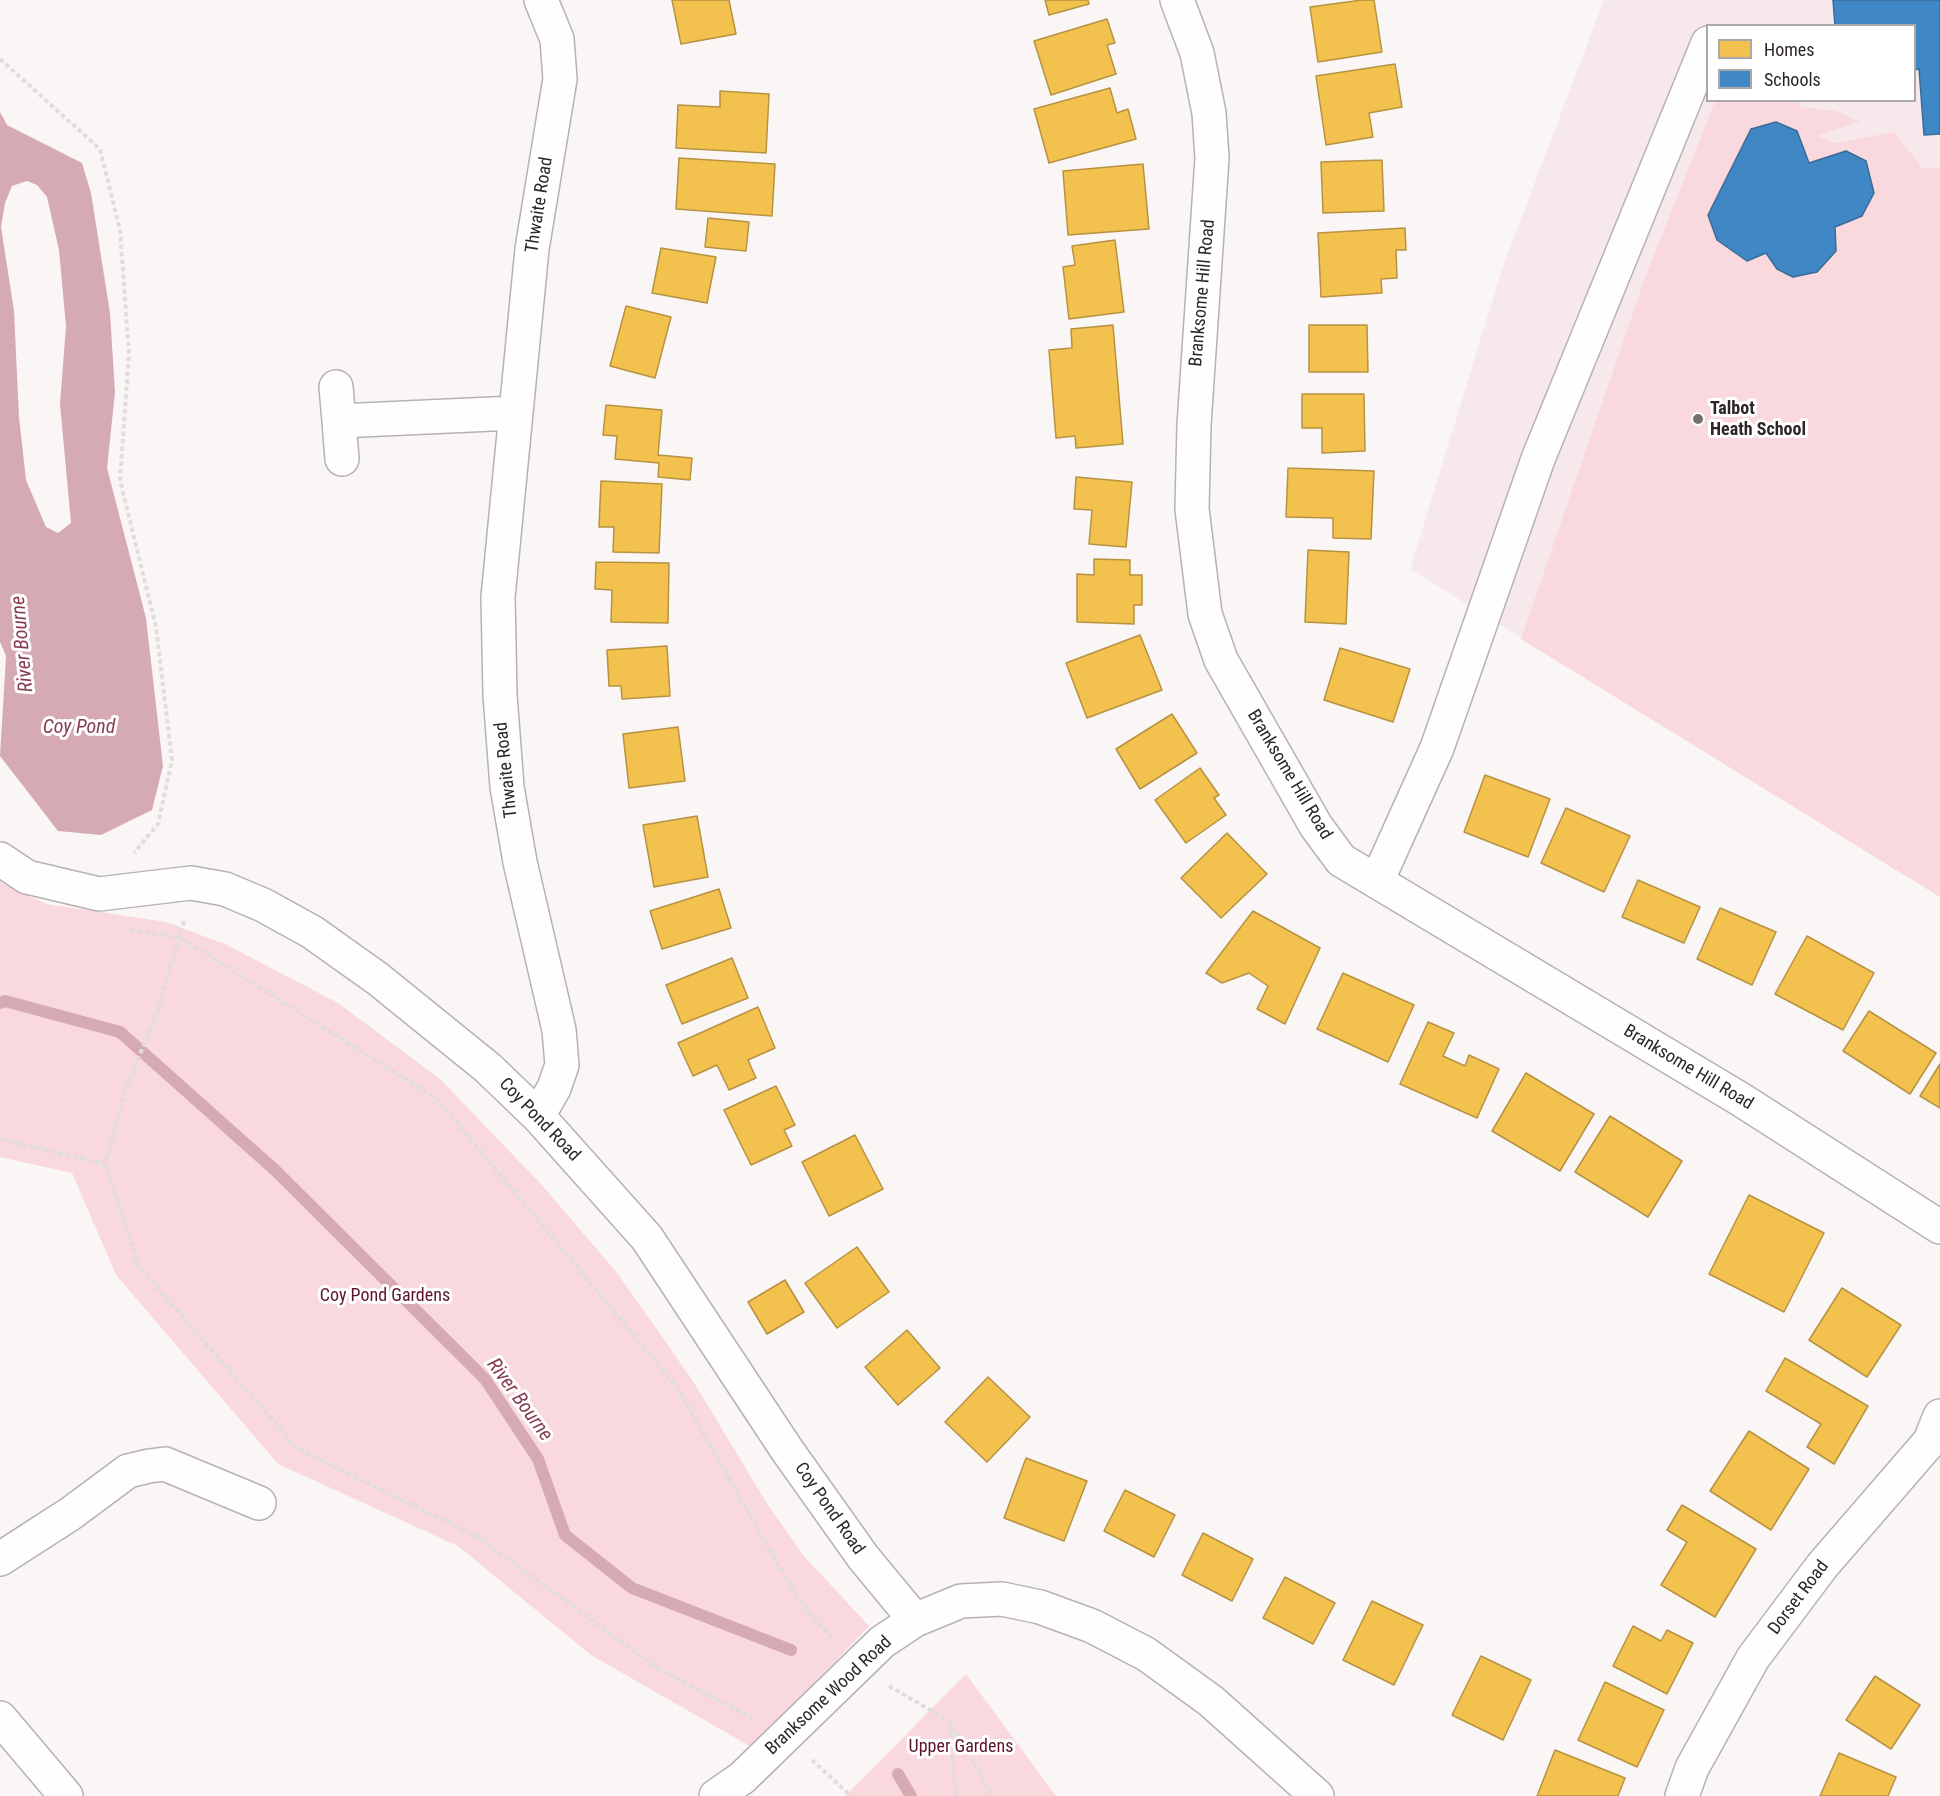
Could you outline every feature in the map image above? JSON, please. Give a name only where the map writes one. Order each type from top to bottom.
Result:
[{"type":"street","name":"Thwaite Road","points":[[538,1116],[554,1088],[562,1065],[559,1030],[520,862],[507,787],[500,695],[498,597],[514,413],[532,249],[560,79],[557,39],[541,0]]},
{"type":"street","name":"Branksome Hill Road","points":[[1177,0],[1197,53],[1209,112],[1212,158],[1194,414],[1192,497],[1197,560],[1205,614],[1221,660],[1316,826],[1341,860],[1740,1099],[1940,1227]]},
{"type":"street","points":[[1377,881],[1437,748],[1538,459],[1706,45]]},
{"type":"street","points":[[336,387],[342,459]]},
{"type":"street","points":[[339,421],[514,413]]},
{"type":"street","name":"Coy Pond Road","points":[[0,859],[27,877],[99,894],[191,883],[225,889],[263,905],[312,932],[378,979],[488,1068],[538,1116],[647,1238],[787,1450],[863,1557],[915,1620]]},
{"type":"street","name":"Dorset Road","points":[[1682,1796],[1692,1768],[1754,1658],[1822,1566],[1930,1441],[1940,1416]]},
{"type":"street","points":[[0,1559],[70,1514],[128,1472],[149,1466],[165,1464],[259,1503]]},
{"type":"street","name":"Branksome Wood Road","points":[[716,1796],[742,1778],[882,1642],[915,1620],[961,1601],[1002,1599],[1040,1606],[1092,1626],[1146,1654],[1211,1701],[1317,1796]]},
{"type":"street","points":[[1,1720],[66,1796]]},
{"type":"path","points":[[0,59],[100,149],[120,230],[129,353],[120,480],[156,627],[172,760],[158,824],[99,894]]},
{"type":"path","points":[[123,928],[181,938],[437,1099],[677,1387],[797,1598],[857,1667],[949,1721],[993,1796]]},
{"type":"path","points":[[181,938],[156,1015],[125,1091],[105,1164],[139,1267],[298,1449],[478,1537],[657,1668],[786,1736],[851,1796]]},
{"type":"path","points":[[0,1139],[105,1164]]},
{"type":"path","points":[[949,1721],[956,1796]]},
{"type":"shaded area","name":"Talbot Heath School","points":[[1604,0],[1940,0],[1940,897],[1410,569],[1502,269]]},
{"type":"green space","name":"Talbot Heath School","points":[[1715,102],[1799,102],[1800,107],[1836,111],[1860,122],[1816,136],[1836,143],[1894,132],[1923,169],[1940,167],[1940,897],[1521,639],[1645,278]]},
{"type":"green space","name":"Coy Pond Gardens","points":[[0,882],[46,904],[166,922],[227,945],[338,1003],[440,1079],[540,1183],[618,1274],[693,1381],[766,1502],[804,1556],[869,1626],[753,1748],[591,1655],[458,1546],[278,1464],[116,1275],[72,1173],[0,1157]]},
{"type":"green space","name":"Upper Gardens","points":[[966,1674],[1056,1796],[845,1796]]},
{"type":"water","name":"Coy Pond","points":[[0,112],[7,125],[82,163],[91,193],[110,313],[115,392],[107,468],[146,618],[163,766],[152,810],[101,835],[58,831],[0,756],[6,656],[0,642]],"holes":[[[27,181],[37,185],[47,197],[59,250],[66,326],[60,404],[71,523],[58,533],[46,527],[26,480],[19,417],[14,311],[1,227],[5,203],[12,186]]]},
{"type":"building: Homes","points":[[672,0],[729,0],[736,34],[681,44]]},
{"type":"building: Homes","points":[[1045,0],[1088,0],[1089,4],[1049,15]]},
{"type":"building: Homes","points":[[1374,0],[1382,52],[1318,62],[1310,7]]},
{"type":"building: Homes","points":[[1107,19],[1115,43],[1107,45],[1116,74],[1051,95],[1034,41]]},
{"type":"building: Homes","points":[[1395,64],[1402,107],[1369,113],[1373,137],[1326,145],[1316,76]]},
{"type":"building: Homes","points":[[1110,88],[1117,113],[1128,109],[1136,139],[1049,163],[1034,109]]},
{"type":"building: Homes","points":[[720,91],[769,94],[766,153],[676,148],[678,105],[720,107]]},
{"type":"building: Homes","points":[[679,158],[775,164],[772,216],[676,209]]},
{"type":"building: Homes","points":[[1382,160],[1384,211],[1323,213],[1321,162]]},
{"type":"building: Homes","points":[[1143,164],[1149,229],[1068,235],[1063,171]]},
{"type":"building: Homes","points":[[708,218],[749,222],[746,251],[705,247]]},
{"type":"building: Homes","points":[[1405,228],[1406,250],[1396,250],[1397,278],[1381,279],[1382,293],[1321,297],[1318,233]]},
{"type":"building: Homes","points":[[1115,240],[1124,312],[1069,319],[1063,267],[1075,265],[1072,246]]},
{"type":"building: Homes","points":[[661,248],[716,257],[707,303],[652,293]]},
{"type":"building: Homes","points":[[626,306],[671,317],[655,378],[610,366]]},
{"type":"building: Homes","points":[[1113,325],[1123,444],[1076,448],[1075,436],[1056,438],[1049,350],[1072,348],[1071,329]]},
{"type":"building: Homes","points":[[1309,325],[1367,325],[1368,372],[1309,372]]},
{"type":"building: Homes","points":[[1302,394],[1364,394],[1365,451],[1322,453],[1322,428],[1302,428]]},
{"type":"building: Homes","points":[[606,405],[662,410],[658,455],[692,458],[690,480],[658,477],[659,463],[615,459],[617,436],[603,435]]},
{"type":"building: Homes","points":[[1288,468],[1374,471],[1371,539],[1333,538],[1333,518],[1286,517]]},
{"type":"building: Homes","points":[[1076,477],[1132,482],[1126,547],[1089,544],[1092,510],[1074,509]]},
{"type":"building: Homes","points":[[601,481],[662,484],[659,553],[613,552],[614,527],[599,527]]},
{"type":"building: Homes","points":[[1308,550],[1349,552],[1346,624],[1305,622]]},
{"type":"building: Homes","points":[[1094,559],[1130,560],[1130,575],[1142,575],[1142,605],[1134,605],[1134,624],[1077,622],[1077,574],[1094,575]]},
{"type":"building: Homes","points":[[596,562],[669,563],[668,623],[611,622],[612,590],[595,589]]},
{"type":"building: Homes","points":[[1140,635],[1162,690],[1087,718],[1066,663]]},
{"type":"building: Homes","points":[[667,646],[670,696],[622,699],[621,686],[609,686],[607,650]]},
{"type":"building: Homes","points":[[1340,648],[1410,669],[1393,722],[1324,700]]},
{"type":"building: Homes","points":[[1172,714],[1197,753],[1140,789],[1116,749]]},
{"type":"building: Homes","points":[[678,727],[685,781],[629,788],[623,734]]},
{"type":"building: Homes","points":[[1200,768],[1219,795],[1214,798],[1226,815],[1186,843],[1155,800]]},
{"type":"building: Homes","points":[[1485,775],[1550,799],[1528,857],[1464,832]]},
{"type":"building: Homes","points":[[1566,808],[1630,836],[1604,892],[1541,863]]},
{"type":"building: Homes","points":[[697,816],[708,877],[654,887],[643,825]]},
{"type":"building: Homes","points":[[1227,833],[1267,874],[1221,918],[1181,878]]},
{"type":"building: Homes","points":[[1638,880],[1700,907],[1684,943],[1622,917]]},
{"type":"building: Homes","points":[[719,889],[731,928],[662,949],[650,911]]},
{"type":"building: Homes","points":[[1720,908],[1776,932],[1752,985],[1697,959]]},
{"type":"building: Homes","points":[[1253,911],[1320,948],[1285,1024],[1257,1009],[1268,986],[1249,973],[1222,983],[1206,973]]},
{"type":"building: Homes","points":[[1807,936],[1874,973],[1843,1030],[1775,994]]},
{"type":"building: Homes","points":[[732,958],[748,998],[682,1024],[666,985]]},
{"type":"building: Homes","points":[[1343,973],[1414,1005],[1388,1062],[1317,1029]]},
{"type":"building: Homes","points":[[758,1007],[775,1048],[748,1060],[756,1078],[729,1090],[717,1065],[693,1076],[678,1043]]},
{"type":"building: Homes","points":[[1869,1011],[1936,1053],[1910,1094],[1843,1051]]},
{"type":"building: Homes","points":[[1428,1022],[1454,1033],[1443,1056],[1465,1066],[1469,1055],[1499,1069],[1477,1118],[1400,1084]]},
{"type":"building: Homes","points":[[1940,1064],[1940,1108],[1920,1096]]},
{"type":"building: Homes","points":[[1526,1073],[1594,1114],[1560,1171],[1492,1131]]},
{"type":"building: Homes","points":[[776,1086],[795,1125],[784,1130],[792,1146],[751,1165],[724,1110]]},
{"type":"building: Homes","points":[[1610,1116],[1682,1161],[1648,1217],[1575,1172]]},
{"type":"building: Homes","points":[[855,1135],[883,1189],[829,1216],[802,1162]]},
{"type":"building: Homes","points":[[1749,1195],[1824,1233],[1784,1312],[1709,1274]]},
{"type":"building: Homes","points":[[857,1247],[889,1292],[837,1328],[805,1283]]},
{"type":"building: Homes","points":[[785,1280],[804,1312],[767,1334],[748,1302]]},
{"type":"building: Homes","points":[[1842,1288],[1901,1325],[1867,1377],[1809,1340]]},
{"type":"building: Homes","points":[[907,1330],[940,1368],[898,1405],[865,1367]]},
{"type":"building: Homes","points":[[1785,1358],[1868,1406],[1834,1464],[1807,1447],[1821,1424],[1766,1391]]},
{"type":"building: Homes","points":[[988,1377],[1030,1417],[987,1462],[945,1422]]},
{"type":"building: Homes","points":[[1749,1431],[1809,1469],[1771,1530],[1710,1491]]},
{"type":"building: Homes","points":[[1026,1458],[1087,1481],[1064,1541],[1004,1518]]},
{"type":"building: Homes","points":[[1125,1490],[1175,1515],[1154,1557],[1104,1531]]},
{"type":"building: Homes","points":[[1682,1505],[1756,1549],[1715,1617],[1661,1585],[1687,1542],[1667,1530]]},
{"type":"building: Homes","points":[[1203,1533],[1253,1559],[1232,1601],[1182,1575]]},
{"type":"building: Homes","points":[[1285,1577],[1335,1603],[1313,1644],[1263,1618]]},
{"type":"building: Homes","points":[[1372,1601],[1423,1625],[1394,1685],[1343,1660]]},
{"type":"building: Homes","points":[[1633,1626],[1661,1641],[1667,1630],[1693,1643],[1667,1694],[1613,1666]]},
{"type":"building: Homes","points":[[1481,1656],[1531,1680],[1503,1740],[1452,1715]]},
{"type":"building: Homes","points":[[1875,1676],[1920,1705],[1891,1749],[1846,1720]]},
{"type":"building: Homes","points":[[1605,1682],[1664,1710],[1637,1767],[1578,1740]]},
{"type":"building: Homes","points":[[1555,1750],[1625,1778],[1618,1796],[1537,1796]]},
{"type":"building: Homes","points":[[1839,1753],[1896,1777],[1888,1796],[1820,1796]]},
{"type":"building: Schools","points":[[1833,0],[1940,0],[1940,134],[1924,135],[1919,69],[1916,70],[1916,24],[1835,24]]},
{"type":"building: Schools","points":[[1776,122],[1797,131],[1809,163],[1846,151],[1866,161],[1874,193],[1862,216],[1835,227],[1836,251],[1817,272],[1793,277],[1777,269],[1766,253],[1747,261],[1717,240],[1708,215],[1751,129]]},
{"type":"waterway","name":"River Bourne","points":[[0,1003],[5,1001],[120,1032],[276,1171],[485,1379],[538,1459],[565,1535],[632,1588],[791,1650]]},
{"type":"waterway","name":"River Bourne","points":[[898,1774],[911,1796]]},
{"type":"place","name":"Talbot Heath School","points":[[1698,419]]}]
